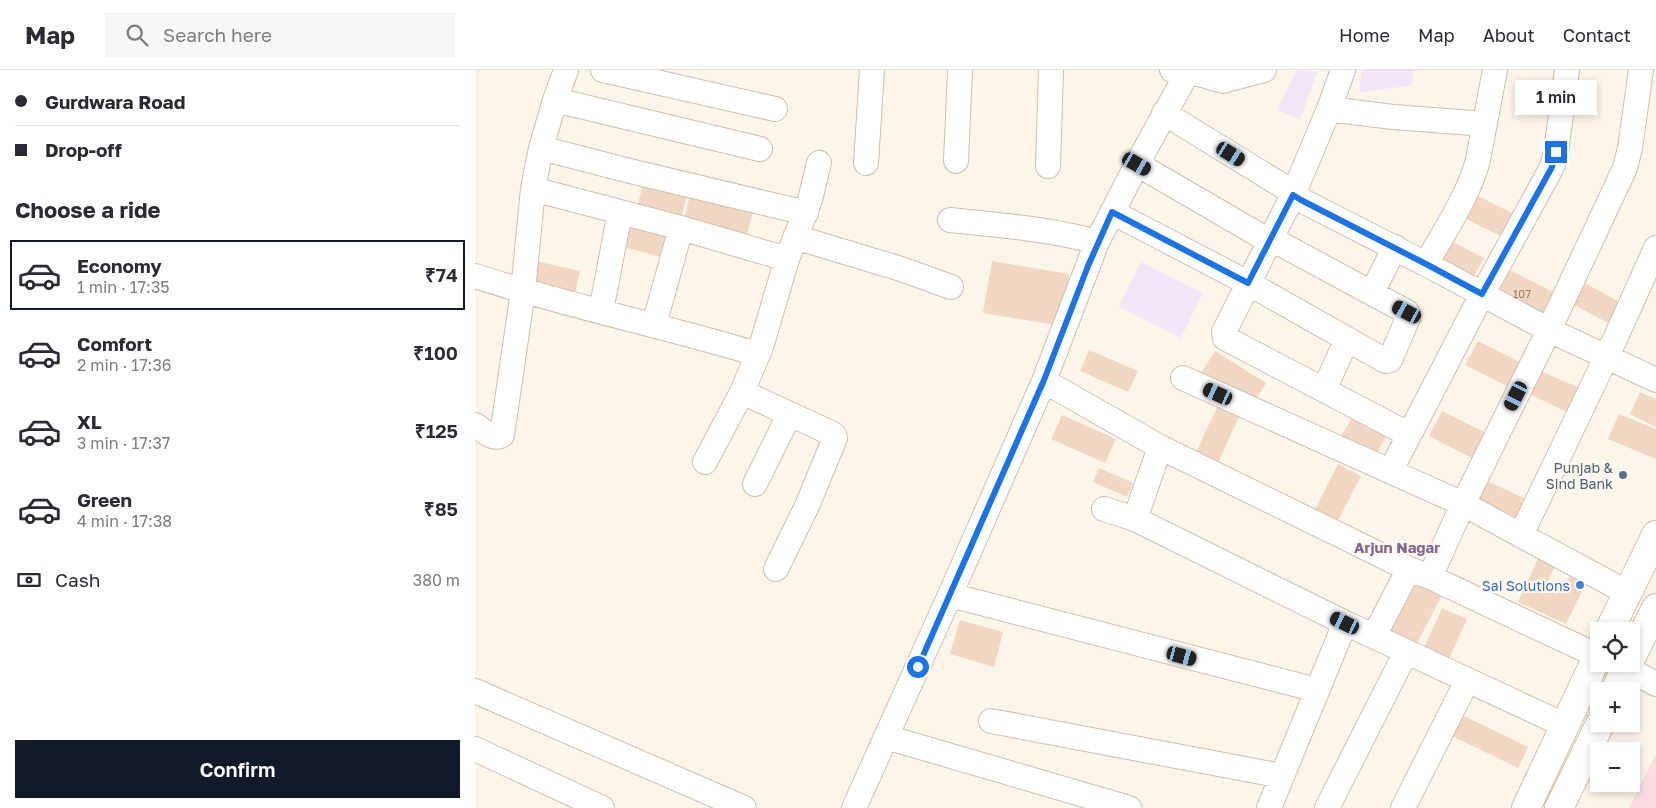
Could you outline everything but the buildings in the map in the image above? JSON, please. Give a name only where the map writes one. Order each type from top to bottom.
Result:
[{"type":"main road","points":[[1614,622],[1656,535]]},
{"type":"main road","points":[[1640,640],[1656,608]]},
{"type":"main road","points":[[1526,808],[1590,671]]},
{"type":"main road","points":[[1559,808],[1596,732]]},
{"type":"street","points":[[475,425],[495,437],[502,435],[523,291],[533,188],[541,148],[566,70]]},
{"type":"street","points":[[603,70],[775,109]]},
{"type":"street","points":[[866,163],[872,70]]},
{"type":"street","points":[[956,161],[960,70]]},
{"type":"street","points":[[1048,166],[1051,70]]},
{"type":"street","points":[[1171,70],[1189,70],[1223,81],[1264,70]]},
{"type":"street","points":[[854,808],[950,596],[1044,380],[1097,242],[1164,113],[1189,70]]},
{"type":"street","points":[[1343,70],[1293,195],[1224,332],[1225,338],[1408,434]]},
{"type":"street","points":[[1426,264],[1458,208],[1474,174],[1495,70]]},
{"type":"street","points":[[1391,470],[1482,294],[1552,167],[1556,152],[1567,70]]},
{"type":"street","points":[[1431,577],[1463,504],[1549,330],[1625,168],[1646,78]]},
{"type":"street","points":[[555,100],[760,149]]},
{"type":"street","points":[[1329,109],[1393,117],[1485,124]]},
{"type":"street","points":[[1164,113],[1281,185],[1301,200],[1395,247],[1549,330],[1656,380]]},
{"type":"street","points":[[541,148],[806,213]]},
{"type":"street","points":[[705,462],[742,392],[757,354],[787,259],[806,213],[819,163]]},
{"type":"street","points":[[1112,212],[1248,283],[1386,361],[1390,360],[1409,314],[1277,242],[1264,238],[1137,164]]},
{"type":"street","points":[[533,188],[787,259]]},
{"type":"street","points":[[601,311],[621,212]]},
{"type":"street","points":[[950,220],[1020,227],[1070,235],[1097,242]]},
{"type":"street","points":[[654,325],[681,228]]},
{"type":"street","points":[[795,237],[901,269],[951,287]]},
{"type":"street","points":[[1372,293],[1395,247]]},
{"type":"street","points":[[1521,535],[1607,357],[1656,248]]},
{"type":"street","points":[[475,276],[523,291],[757,354]]},
{"type":"street","points":[[1324,390],[1347,339]]},
{"type":"street","points":[[1183,378],[1463,504],[1628,593]]},
{"type":"street","points":[[1044,380],[1160,447],[1409,569],[1431,577],[1590,650]]},
{"type":"street","points":[[742,392],[831,433],[835,438],[807,506],[776,569]]},
{"type":"street","points":[[755,484],[789,415]]},
{"type":"street","points":[[1135,520],[1160,447]]},
{"type":"street","points":[[1104,508],[1135,520],[1345,623],[1564,725]]},
{"type":"street","points":[[1374,636],[1409,569]]},
{"type":"street","points":[[950,596],[1317,690]]},
{"type":"street","points":[[1269,808],[1345,623]]},
{"type":"street","points":[[1327,808],[1406,652]]},
{"type":"street","points":[[1629,672],[1656,684]]},
{"type":"street","points":[[1403,808],[1467,681]]},
{"type":"street","points":[[475,691],[744,808]]},
{"type":"street","points":[[991,721],[1282,776]]},
{"type":"street","points":[[886,737],[1129,808]]},
{"type":"street","points":[[475,750],[602,808]]},
{"type":"shaded area","points":[[1296,70],[1317,72],[1300,120],[1278,110]]},
{"type":"shaded area","points":[[1362,70],[1414,70],[1412,85],[1359,93]]},
{"type":"shaded area","points":[[1141,262],[1203,293],[1181,338],[1119,307]]},
{"type":"shaded area","points":[[1656,754],[1656,808],[1629,808],[1637,792],[1640,792],[1640,786]]},
{"type":"place","name":"Punjab & Sind Bank","points":[[1623,475]]},
{"type":"place","name":"Sai Solutions","points":[[1580,585]]},
{"type":"district","name":"Arjun Nagar","points":[[1397,547]]},
{"type":"route","points":[[918,667],[1044,380],[1088,266],[1112,212],[1248,283],[1293,195],[1482,294],[1552,167],[1556,152]]}]
